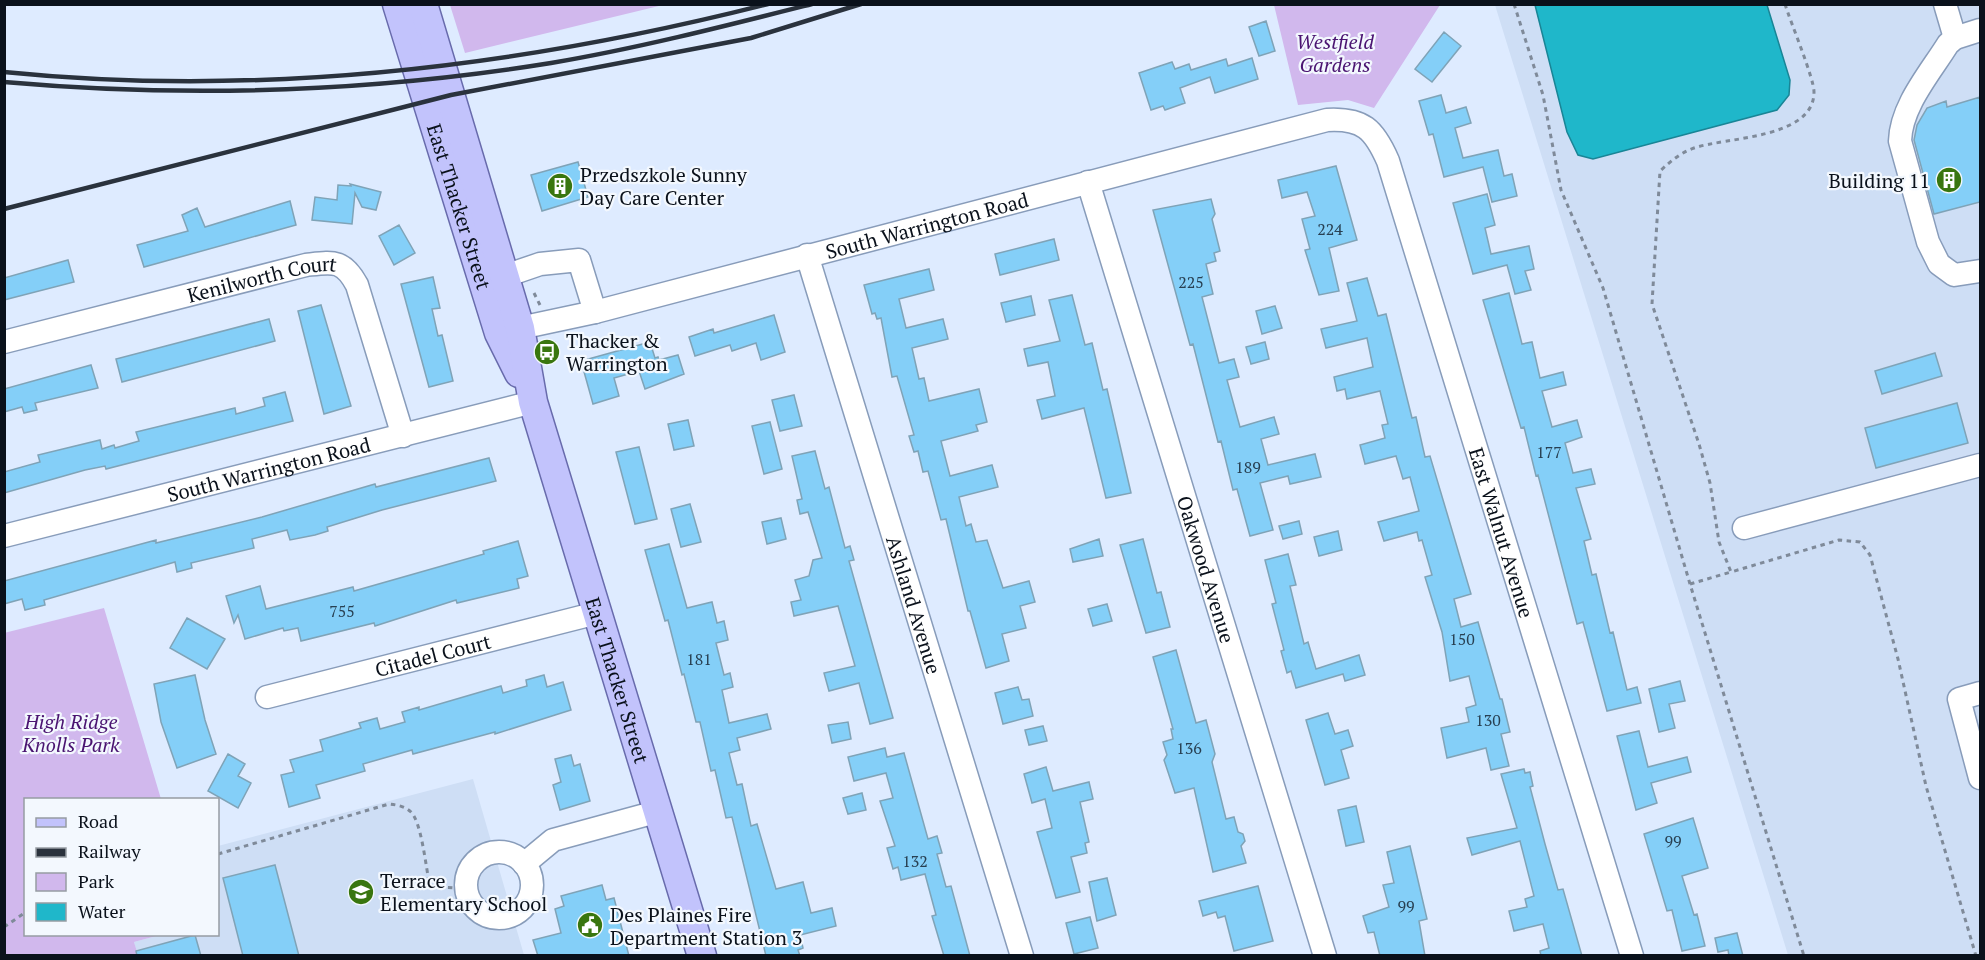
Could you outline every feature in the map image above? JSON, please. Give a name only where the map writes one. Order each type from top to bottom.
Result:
[{"type":"main road","name":"East Thacker Street","points":[[397,4],[533,402],[656,812],[702,956]]},
{"type":"main road","name":"East Thacker Street","points":[[423,4],[505,276],[509,330]]},
{"type":"street","points":[[1945,4],[1955,39]]},
{"type":"street","points":[[1980,30],[1948,44],[1900,127],[1900,141],[1928,242],[1939,264],[1954,275],[1980,271]]},
{"type":"street","name":"South Warrington Road","points":[[509,330],[595,312],[1327,120],[1355,122]]},
{"type":"street","name":"East Walnut Avenue","points":[[1355,122],[1367,127],[1378,136],[1388,160],[1632,956]]},
{"type":"street","name":"Oakwood Avenue","points":[[1088,182],[1325,956]]},
{"type":"street","name":"Ashland Avenue","points":[[807,255],[1022,956]]},
{"type":"street","points":[[505,276],[540,264],[579,260],[595,312]]},
{"type":"street","name":"Kenilworth Court","points":[[4,342],[306,265],[337,263],[345,268],[357,285],[403,436]]},
{"type":"street","name":"South Warrington Road","points":[[4,536],[533,402]]},
{"type":"street","points":[[1744,528],[1980,465]]},
{"type":"street","name":"Citadel Court","points":[[267,697],[597,613]]},
{"type":"street","points":[[1970,696],[1980,778]]},
{"type":"street","points":[[524,864],[553,840],[656,812]]},
{"type":"street","points":[[506,853],[524,864],[532,884],[525,905],[517,913],[496,918],[475,909],[466,889],[470,869],[485,855],[506,853]]},
{"type":"path","points":[[1514,4],[1543,94],[1561,190],[1603,288],[1690,584],[1804,956]]},
{"type":"path","points":[[1731,572],[1719,542],[1710,483],[1699,444],[1652,304],[1660,171],[1678,154],[1721,140],[1761,135],[1793,125],[1809,109],[1814,91],[1785,4]]},
{"type":"path","points":[[1690,584],[1839,540],[1860,542],[1870,555],[1898,659],[1926,786],[1976,956]]},
{"type":"path","points":[[219,854],[389,804],[402,806],[412,812],[417,824],[430,886],[466,889]]},
{"type":"path","points":[[4,927],[24,913]]},
{"type":"shaded area","points":[[1495,5],[1980,5],[1980,955],[1788,955]]},
{"type":"shaded area","name":"Terrace Elementary School","points":[[473,779],[524,955],[138,956],[134,942],[156,936],[219,936],[219,846]]},
{"type":"green space","points":[[450,4],[663,5],[465,53]]},
{"type":"green space","name":"Westfield Gardens","points":[[1274,4],[1440,5],[1374,108],[1348,100],[1298,105]]},
{"type":"green space","name":"High Ridge Knolls Park","points":[[104,608],[161,798],[24,798],[24,936],[156,936],[134,942],[138,955],[5,955],[4,633]]},
{"type":"water","points":[[1535,5],[1767,5],[1790,80],[1789,95],[1777,110],[1593,159],[1578,155],[1567,132]]},
{"type":"building","points":[[1266,21],[1275,51],[1259,56],[1249,27]]},
{"type":"building","points":[[1444,32],[1461,46],[1432,82],[1415,69]]},
{"type":"building","points":[[1252,58],[1258,79],[1215,93],[1210,77],[1180,88],[1185,103],[1165,110],[1163,106],[1151,110],[1139,73],[1172,62],[1175,69],[1189,64],[1191,70],[1226,59],[1228,66]]},
{"type":"building","points":[[1441,95],[1446,113],[1466,107],[1471,123],[1455,128],[1463,158],[1498,150],[1504,176],[1512,174],[1517,196],[1492,202],[1483,167],[1444,177],[1433,134],[1429,135],[1419,101]]},
{"type":"building","name":"Building 11","points":[[1980,97],[1980,202],[1934,214],[1914,140],[1917,125],[1927,108],[1946,101],[1947,107]]},
{"type":"building","name":"Przedszkole Sunny Day Care Center","points":[[578,162],[588,197],[542,211],[531,175]]},
{"type":"building","points":[[1336,166],[1357,240],[1329,248],[1339,291],[1319,295],[1305,250],[1310,249],[1302,219],[1315,216],[1307,192],[1282,198],[1278,180]]},
{"type":"building","points":[[350,184],[381,192],[376,210],[362,207],[355,193],[352,224],[312,220],[315,197],[337,200],[338,185],[351,186]]},
{"type":"building","points":[[1487,194],[1495,225],[1485,228],[1491,254],[1529,246],[1534,269],[1525,271],[1531,290],[1515,294],[1507,265],[1473,274],[1453,203]]},
{"type":"building","points":[[1211,199],[1215,214],[1212,219],[1220,251],[1214,253],[1216,261],[1206,264],[1213,294],[1202,297],[1219,363],[1234,359],[1239,377],[1227,380],[1240,427],[1274,417],[1279,434],[1261,439],[1268,465],[1315,454],[1321,477],[1290,484],[1288,476],[1260,483],[1273,530],[1250,536],[1237,489],[1233,490],[1221,441],[1218,442],[1193,344],[1190,345],[1153,210]]},
{"type":"building","points":[[290,201],[296,225],[144,267],[137,245],[188,231],[182,215],[197,208],[205,227]]},
{"type":"building","points":[[399,225],[415,253],[394,265],[379,236]]},
{"type":"building","points":[[1054,239],[1059,260],[1000,275],[995,254]]},
{"type":"building","points":[[68,260],[74,282],[4,300],[4,278]]},
{"type":"building","points":[[929,269],[934,290],[899,299],[906,328],[943,319],[948,339],[912,348],[919,379],[924,378],[929,401],[979,389],[987,422],[976,425],[978,431],[941,441],[950,476],[992,465],[998,487],[959,497],[966,526],[971,524],[976,542],[987,540],[1003,588],[1029,581],[1035,602],[1020,606],[1026,628],[1002,634],[1009,661],[986,668],[970,611],[968,611],[946,519],[941,520],[928,471],[923,472],[918,451],[914,452],[909,436],[914,435],[897,376],[892,377],[881,318],[877,319],[875,313],[872,314],[864,285]]},
{"type":"building","points":[[433,277],[440,308],[432,309],[438,336],[442,335],[453,381],[429,387],[401,284]]},
{"type":"building","points":[[1367,278],[1378,316],[1386,314],[1412,418],[1416,417],[1425,457],[1430,456],[1471,594],[1454,599],[1461,627],[1478,622],[1500,699],[1502,699],[1510,732],[1501,734],[1509,766],[1491,770],[1486,748],[1447,758],[1441,728],[1469,722],[1466,708],[1476,705],[1469,676],[1450,681],[1442,632],[1425,577],[1432,575],[1422,540],[1419,541],[1417,532],[1384,541],[1378,522],[1419,511],[1410,477],[1403,479],[1396,456],[1365,464],[1360,445],[1385,438],[1382,425],[1388,424],[1380,391],[1347,399],[1345,389],[1337,391],[1334,377],[1373,367],[1367,338],[1326,348],[1321,329],[1357,321],[1347,283]]},
{"type":"building","points":[[1509,293],[1522,344],[1532,342],[1540,378],[1563,372],[1566,385],[1542,391],[1552,427],[1577,420],[1582,437],[1565,443],[1573,473],[1591,469],[1595,484],[1576,488],[1591,539],[1584,541],[1592,575],[1596,574],[1610,633],[1613,632],[1627,690],[1637,687],[1641,703],[1607,711],[1583,622],[1577,624],[1538,475],[1536,476],[1524,427],[1521,428],[1483,300]]},
{"type":"building","points":[[1072,295],[1085,345],[1092,343],[1103,390],[1107,389],[1131,493],[1106,498],[1084,408],[1042,419],[1037,400],[1055,396],[1048,362],[1028,366],[1024,349],[1060,341],[1049,300]]},
{"type":"building","points":[[1031,296],[1035,315],[1006,322],[1001,303]]},
{"type":"building","points":[[321,305],[351,406],[324,414],[298,311]]},
{"type":"building","points":[[1275,306],[1282,328],[1262,334],[1256,311]]},
{"type":"building","points":[[774,315],[785,352],[761,360],[756,343],[732,351],[730,345],[695,356],[689,337],[713,329],[714,333]]},
{"type":"building","points":[[269,319],[275,341],[122,382],[116,359]]},
{"type":"building","points":[[650,342],[655,358],[658,357],[659,360],[678,355],[684,374],[645,389],[639,371],[614,378],[619,396],[593,404],[581,361]]},
{"type":"building","points":[[1265,342],[1269,359],[1251,364],[1246,347]]},
{"type":"building","points":[[1935,353],[1942,376],[1882,394],[1875,371]]},
{"type":"building","points":[[91,365],[98,388],[35,403],[37,410],[24,413],[22,407],[4,412],[4,389]]},
{"type":"building","points":[[285,392],[293,421],[106,469],[105,466],[85,470],[4,493],[4,472],[40,462],[38,455],[100,440],[102,449],[114,445],[115,448],[139,441],[136,432],[235,408],[236,414],[265,406],[263,398]]},
{"type":"building","points":[[794,395],[802,426],[780,431],[772,400]]},
{"type":"building","points":[[1957,403],[1968,443],[1876,468],[1865,428]]},
{"type":"building","points":[[688,420],[694,446],[674,450],[668,424]]},
{"type":"building","points":[[770,422],[782,469],[764,474],[752,426]]},
{"type":"building","points":[[639,447],[657,519],[635,524],[616,452]]},
{"type":"building","points":[[815,451],[825,489],[829,487],[845,548],[850,546],[854,560],[849,561],[893,718],[870,724],[859,683],[829,691],[824,673],[855,666],[838,606],[794,616],[791,602],[801,600],[795,580],[809,576],[813,560],[822,558],[808,512],[800,514],[797,500],[802,499],[792,456]]},
{"type":"building","points":[[489,458],[496,481],[382,510],[327,527],[328,531],[315,535],[290,540],[287,530],[252,539],[254,548],[191,563],[192,568],[177,572],[175,562],[44,600],[45,605],[25,610],[22,599],[4,604],[4,581],[156,540],[156,543],[262,517],[375,484],[376,487]]},
{"type":"building","points":[[690,504],[701,542],[681,547],[671,509]]},
{"type":"building","points":[[781,518],[786,539],[767,544],[762,522]]},
{"type":"building","points":[[1299,521],[1302,534],[1283,539],[1279,526]]},
{"type":"building","points":[[1338,531],[1342,550],[1319,556],[1314,537]]},
{"type":"building","points":[[1099,539],[1103,556],[1073,562],[1070,549]]},
{"type":"building","points":[[1143,539],[1157,593],[1161,592],[1170,627],[1146,633],[1120,545]]},
{"type":"building","points":[[518,541],[528,576],[517,579],[519,588],[457,603],[456,600],[375,626],[374,623],[301,641],[298,628],[284,631],[283,628],[245,639],[238,615],[234,623],[226,596],[260,586],[266,609],[353,587],[354,591],[484,554],[483,551]]},
{"type":"building","points":[[669,544],[687,608],[712,602],[717,623],[724,621],[728,640],[716,643],[724,675],[730,673],[733,687],[722,690],[729,723],[767,714],[771,729],[737,738],[740,750],[729,753],[737,785],[742,784],[751,826],[757,824],[776,889],[803,882],[811,913],[832,908],[836,926],[800,935],[803,948],[798,950],[800,956],[766,956],[732,817],[726,818],[715,770],[711,771],[700,722],[696,722],[668,620],[665,621],[645,550]]},
{"type":"building","points":[[1288,554],[1296,585],[1290,586],[1304,644],[1308,642],[1316,669],[1359,655],[1365,675],[1345,681],[1343,674],[1296,688],[1291,671],[1287,673],[1281,651],[1284,650],[1272,604],[1276,603],[1265,560]]},
{"type":"building","points":[[1107,604],[1112,621],[1093,626],[1088,609]]},
{"type":"building","points":[[187,618],[225,639],[207,669],[170,648]]},
{"type":"building","points":[[1176,650],[1196,723],[1206,720],[1215,754],[1212,762],[1226,819],[1234,817],[1238,832],[1243,834],[1245,841],[1241,846],[1246,863],[1213,872],[1194,788],[1175,793],[1164,760],[1167,755],[1163,742],[1173,739],[1171,729],[1173,729],[1153,657]]},
{"type":"building","points":[[195,675],[205,720],[216,754],[177,768],[161,722],[154,684]]},
{"type":"building","points":[[544,675],[547,687],[563,682],[571,710],[495,734],[495,732],[413,754],[412,750],[363,764],[365,771],[316,785],[320,798],[289,807],[281,775],[294,772],[290,760],[323,751],[320,740],[361,728],[359,723],[377,718],[380,729],[405,722],[402,712],[419,707],[419,710],[501,686],[503,693],[527,686],[526,680]]},
{"type":"building","points":[[1680,681],[1685,701],[1669,704],[1675,728],[1659,732],[1649,689]]},
{"type":"building","points":[[1018,687],[1022,700],[1029,699],[1033,716],[1003,724],[995,693]]},
{"type":"building","points":[[1328,713],[1335,734],[1348,730],[1353,746],[1341,750],[1349,778],[1325,785],[1306,720]]},
{"type":"building","points":[[848,722],[851,739],[832,743],[828,725]]},
{"type":"building","points":[[1043,726],[1047,741],[1029,745],[1025,730]]},
{"type":"building","points":[[1639,731],[1648,767],[1687,757],[1691,772],[1651,783],[1657,803],[1636,810],[1617,736]]},
{"type":"building","points":[[885,748],[887,757],[904,753],[928,839],[937,836],[942,853],[937,854],[946,887],[951,886],[970,956],[944,956],[932,916],[936,915],[925,874],[901,880],[898,867],[893,869],[887,848],[895,846],[880,801],[893,798],[886,773],[854,781],[848,757]]},
{"type":"building","points":[[228,754],[245,764],[238,776],[251,783],[238,808],[208,791]]},
{"type":"building","points":[[571,755],[574,766],[580,764],[590,801],[560,810],[553,785],[561,782],[555,759]]},
{"type":"building","points":[[1046,767],[1053,791],[1089,782],[1093,799],[1080,802],[1089,842],[1085,843],[1087,853],[1071,857],[1080,892],[1056,898],[1037,832],[1052,828],[1045,799],[1032,803],[1024,774]]},
{"type":"building","points":[[1524,769],[1525,773],[1530,772],[1533,786],[1530,787],[1558,890],[1563,889],[1582,956],[1541,956],[1540,951],[1549,948],[1543,924],[1514,931],[1509,911],[1527,907],[1525,899],[1534,896],[1520,841],[1472,855],[1467,838],[1517,828],[1501,774]]},
{"type":"building","points":[[862,793],[866,810],[848,814],[843,798]]},
{"type":"building","points":[[1356,806],[1364,842],[1346,846],[1338,810]]},
{"type":"building","points":[[1693,818],[1708,868],[1682,876],[1694,915],[1697,914],[1705,946],[1682,951],[1672,910],[1667,911],[1644,834]]},
{"type":"building","points":[[1410,846],[1427,919],[1419,921],[1425,956],[1380,956],[1374,932],[1368,933],[1363,916],[1389,907],[1383,885],[1394,883],[1387,852]]},
{"type":"building","points":[[275,865],[299,956],[243,956],[223,878]]},
{"type":"building","points":[[1107,878],[1116,915],[1097,921],[1089,882]]},
{"type":"building","name":"Des Plaines Fire Department Station 3","points":[[602,885],[606,900],[614,898],[629,956],[538,956],[533,940],[561,933],[555,909],[564,906],[561,896]]},
{"type":"building","points":[[1258,886],[1273,941],[1234,951],[1225,916],[1218,918],[1216,912],[1203,916],[1199,901]]},
{"type":"building","points":[[1090,917],[1098,948],[1074,954],[1066,923]]},
{"type":"building","points":[[1737,933],[1743,956],[1729,956],[1728,950],[1718,952],[1715,938]]},
{"type":"building","points":[[195,936],[201,956],[137,956],[136,951]]},
{"type":"railway","points":[[4,72],[100,79],[197,81],[293,79],[389,71],[485,60],[580,45],[768,4]]},
{"type":"railway","points":[[4,82],[72,87],[210,91],[347,86],[415,80],[483,73],[617,51],[812,4]]},
{"type":"railway","points":[[4,209],[451,95],[751,38],[861,4]]},
{"type":"place","name":"Building 11","points":[[1949,180]]},
{"type":"place","name":"Przedszkole Sunny Day Care Center","points":[[560,186]]},
{"type":"place","name":"Thacker & Warrington","points":[[547,352]]},
{"type":"place","name":"Terrace Elementary School","points":[[361,892]]},
{"type":"place","name":"Des Plaines Fire Department Station 3","points":[[590,925]]}]
